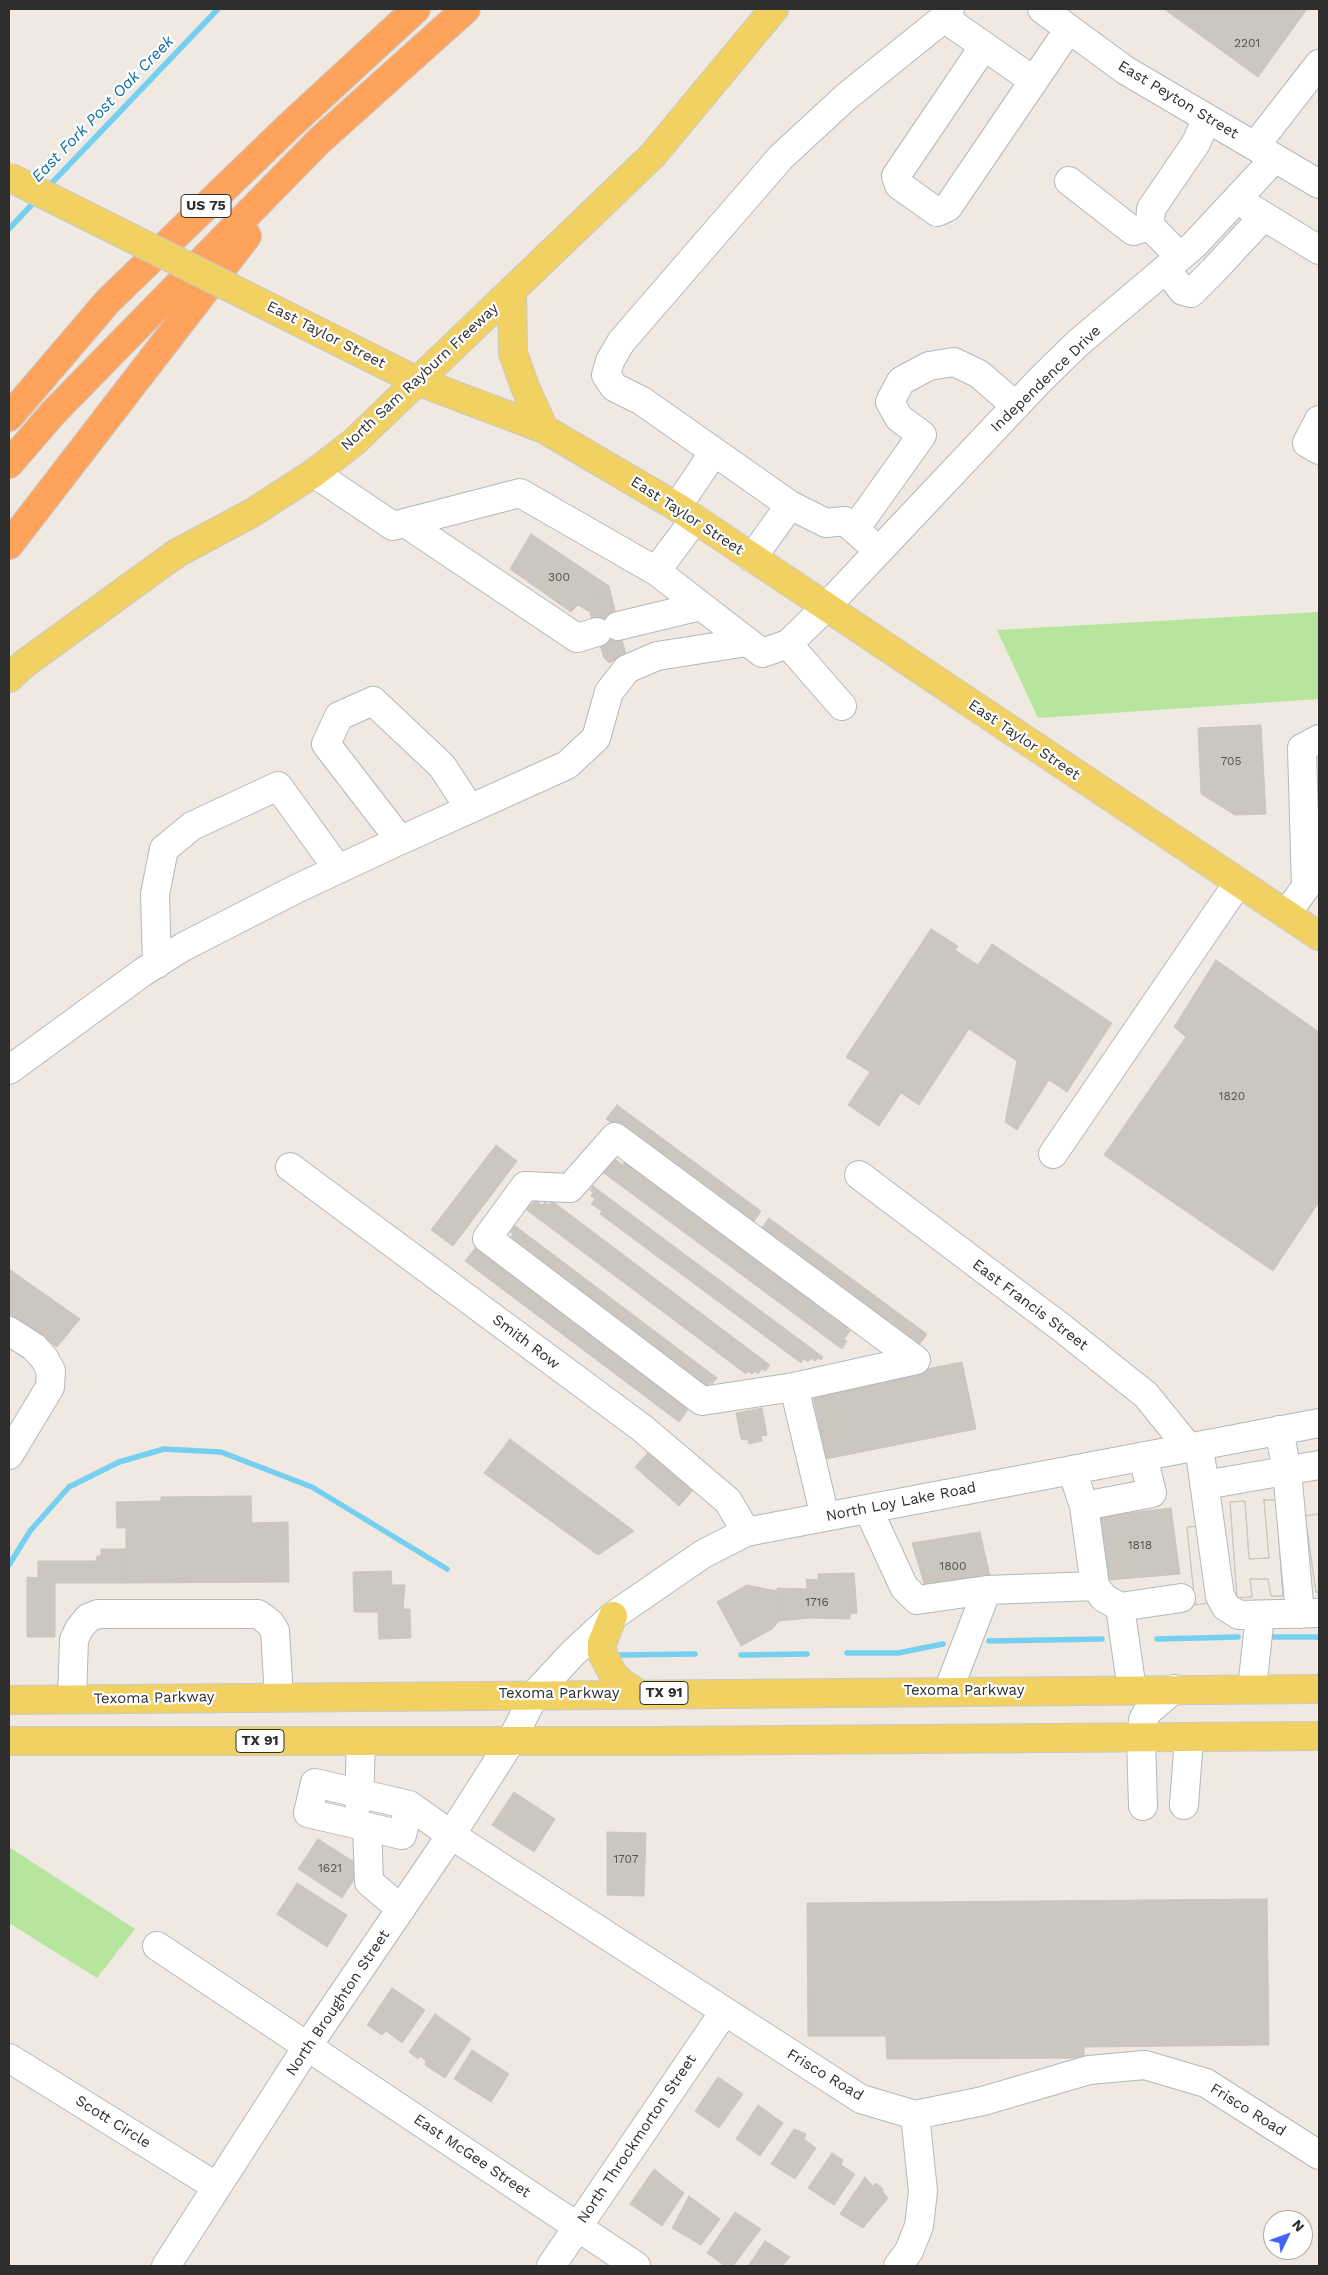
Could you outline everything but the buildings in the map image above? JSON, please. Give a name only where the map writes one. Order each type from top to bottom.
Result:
[{"type":"highway","name":"US 75","points":[[9,416],[108,301],[288,127],[416,9]]},
{"type":"highway","name":"US 75","points":[[9,464],[53,413],[319,141],[466,9]]},
{"type":"highway","points":[[9,545],[319,141]]},
{"type":"main road","name":"North Sam Rayburn Freeway","points":[[9,678],[24,664],[177,553],[252,513],[314,473],[354,442],[654,156],[774,9]]},
{"type":"main road","name":"East Taylor Street","points":[[9,177],[417,381],[544,429],[686,513],[825,608],[1319,936]]},
{"type":"main road","points":[[512,291],[513,353],[525,387],[544,429]]},
{"type":"main road","points":[[612,1616],[602,1643],[602,1652],[613,1674],[622,1684],[637,1693]]},
{"type":"main road","name":"Texoma Parkway","points":[[9,1700],[637,1693],[1319,1689]]},
{"type":"main road","name":"TX 91","points":[[9,1741],[511,1741],[1319,1736]]},
{"type":"street","name":"East Peyton Street","points":[[1042,9],[1125,70],[1319,184]]},
{"type":"street","points":[[879,551],[845,521],[826,523],[790,505],[642,401],[614,387],[606,374],[610,360],[621,342],[781,157],[846,97],[947,13],[984,46],[1034,81]]},
{"type":"street","points":[[984,46],[896,176],[899,185],[937,212],[948,207],[1069,28]]},
{"type":"street","name":"Independence Drive","points":[[788,644],[825,608],[1078,343],[1173,263],[1237,199],[1319,64]]},
{"type":"street","points":[[1207,118],[1196,143],[1151,209],[1150,226],[1173,263],[1183,291],[1191,293],[1264,216]]},
{"type":"street","points":[[1068,181],[1133,231],[1150,226]]},
{"type":"street","points":[[1237,199],[1319,250]]},
{"type":"street","points":[[855,529],[922,435],[899,418],[890,402],[901,381],[929,366],[954,362],[979,374],[1016,406]]},
{"type":"street","points":[[1319,420],[1307,444],[1319,450]]},
{"type":"street","points":[[656,571],[686,513],[714,452]]},
{"type":"street","points":[[314,473],[393,526],[407,524],[520,493],[656,571],[762,653],[788,644],[842,706]]},
{"type":"street","points":[[752,558],[790,505]]},
{"type":"street","points":[[407,524],[577,638],[701,606]]},
{"type":"street","points":[[9,1070],[183,947],[338,869],[567,765],[596,738],[609,692],[627,669],[657,656],[747,642]]},
{"type":"street","points":[[400,840],[326,744],[339,716],[373,701],[442,766],[470,809]]},
{"type":"street","points":[[1286,914],[1306,887],[1312,851],[1302,748],[1319,739]]},
{"type":"street","points":[[157,964],[155,894],[164,849],[192,826],[278,786],[338,869]]},
{"type":"street","points":[[1053,1154],[1238,883]]},
{"type":"street","points":[[616,1137],[916,1360],[794,1387],[702,1401],[487,1238],[525,1186],[570,1188],[616,1137]]},
{"type":"street","name":"Smith Row","points":[[290,1167],[642,1428],[728,1501],[746,1532]]},
{"type":"street","name":"East Francis Street","points":[[859,1175],[1062,1328],[1146,1395],[1194,1447]]},
{"type":"street","points":[[9,1331],[34,1347],[44,1358],[51,1371],[50,1387],[9,1456]]},
{"type":"street","points":[[794,1387],[825,1517]]},
{"type":"street","name":"North Loy Lake Road","points":[[511,1741],[535,1694],[573,1653],[612,1616],[703,1554],[746,1532],[1319,1423]]},
{"type":"street","points":[[1194,1447],[1205,1485],[1220,1596],[1226,1607],[1238,1615],[1310,1613],[1279,1430]]},
{"type":"street","points":[[1084,1506],[1152,1493],[1143,1457]]},
{"type":"street","points":[[1205,1485],[1319,1465]]},
{"type":"street","points":[[1072,1470],[1084,1506],[1096,1586],[1104,1598],[1120,1607],[1181,1598]]},
{"type":"street","points":[[868,1509],[904,1587],[917,1600],[986,1590],[1096,1586]]},
{"type":"street","points":[[948,1692],[986,1590]]},
{"type":"street","points":[[1120,1607],[1132,1690]]},
{"type":"street","points":[[72,1699],[74,1640],[79,1629],[88,1618],[98,1614],[154,1613],[258,1614],[270,1622],[275,1630],[280,1697]]},
{"type":"street","points":[[1252,1688],[1260,1615]]},
{"type":"street","points":[[1143,1806],[1141,1738],[1143,1720],[1148,1711],[1174,1690]]},
{"type":"street","points":[[1184,1805],[1189,1738]]},
{"type":"street","points":[[362,1741],[363,1811],[369,1882],[401,1909]]},
{"type":"street","name":"North Broughton Street","points":[[166,2266],[307,2046],[451,1835],[511,1741]]},
{"type":"street","name":"Frisco Road","points":[[363,1811],[451,1835],[861,2099],[915,2116],[983,2101],[1089,2070],[1145,2065],[1206,2083],[1319,2155]]},
{"type":"street","name":"East McGee Street","points":[[157,1946],[636,2266]]},
{"type":"street","name":"North Throckmorton Street","points":[[551,2266],[724,2012]]},
{"type":"street","name":"Scott Circle","points":[[9,2058],[216,2187]]},
{"type":"street","points":[[898,2266],[909,2251],[919,2226],[923,2191],[915,2116]]},
{"type":"green space","points":[[1319,612],[1319,699],[1038,718],[997,630]]},
{"type":"green space","points":[[9,1847],[135,1929],[97,1978],[9,1923]]},
{"type":"waterway","name":"East Fork Post Oak Creek","points":[[47,188],[218,9]]},
{"type":"waterway","name":"East Fork Post Oak Creek","points":[[9,229],[37,199]]},
{"type":"waterway","points":[[9,1565],[30,1531],[69,1487],[119,1462],[164,1449],[221,1452],[312,1487],[447,1569]]},
{"type":"waterway","points":[[1157,1639],[1238,1637]]},
{"type":"waterway","points":[[1273,1637],[1319,1637]]},
{"type":"waterway","points":[[989,1641],[1102,1639]]},
{"type":"waterway","points":[[847,1653],[898,1653],[943,1644]]},
{"type":"waterway","points":[[620,1655],[695,1654]]},
{"type":"waterway","points":[[741,1655],[807,1654]]}]
